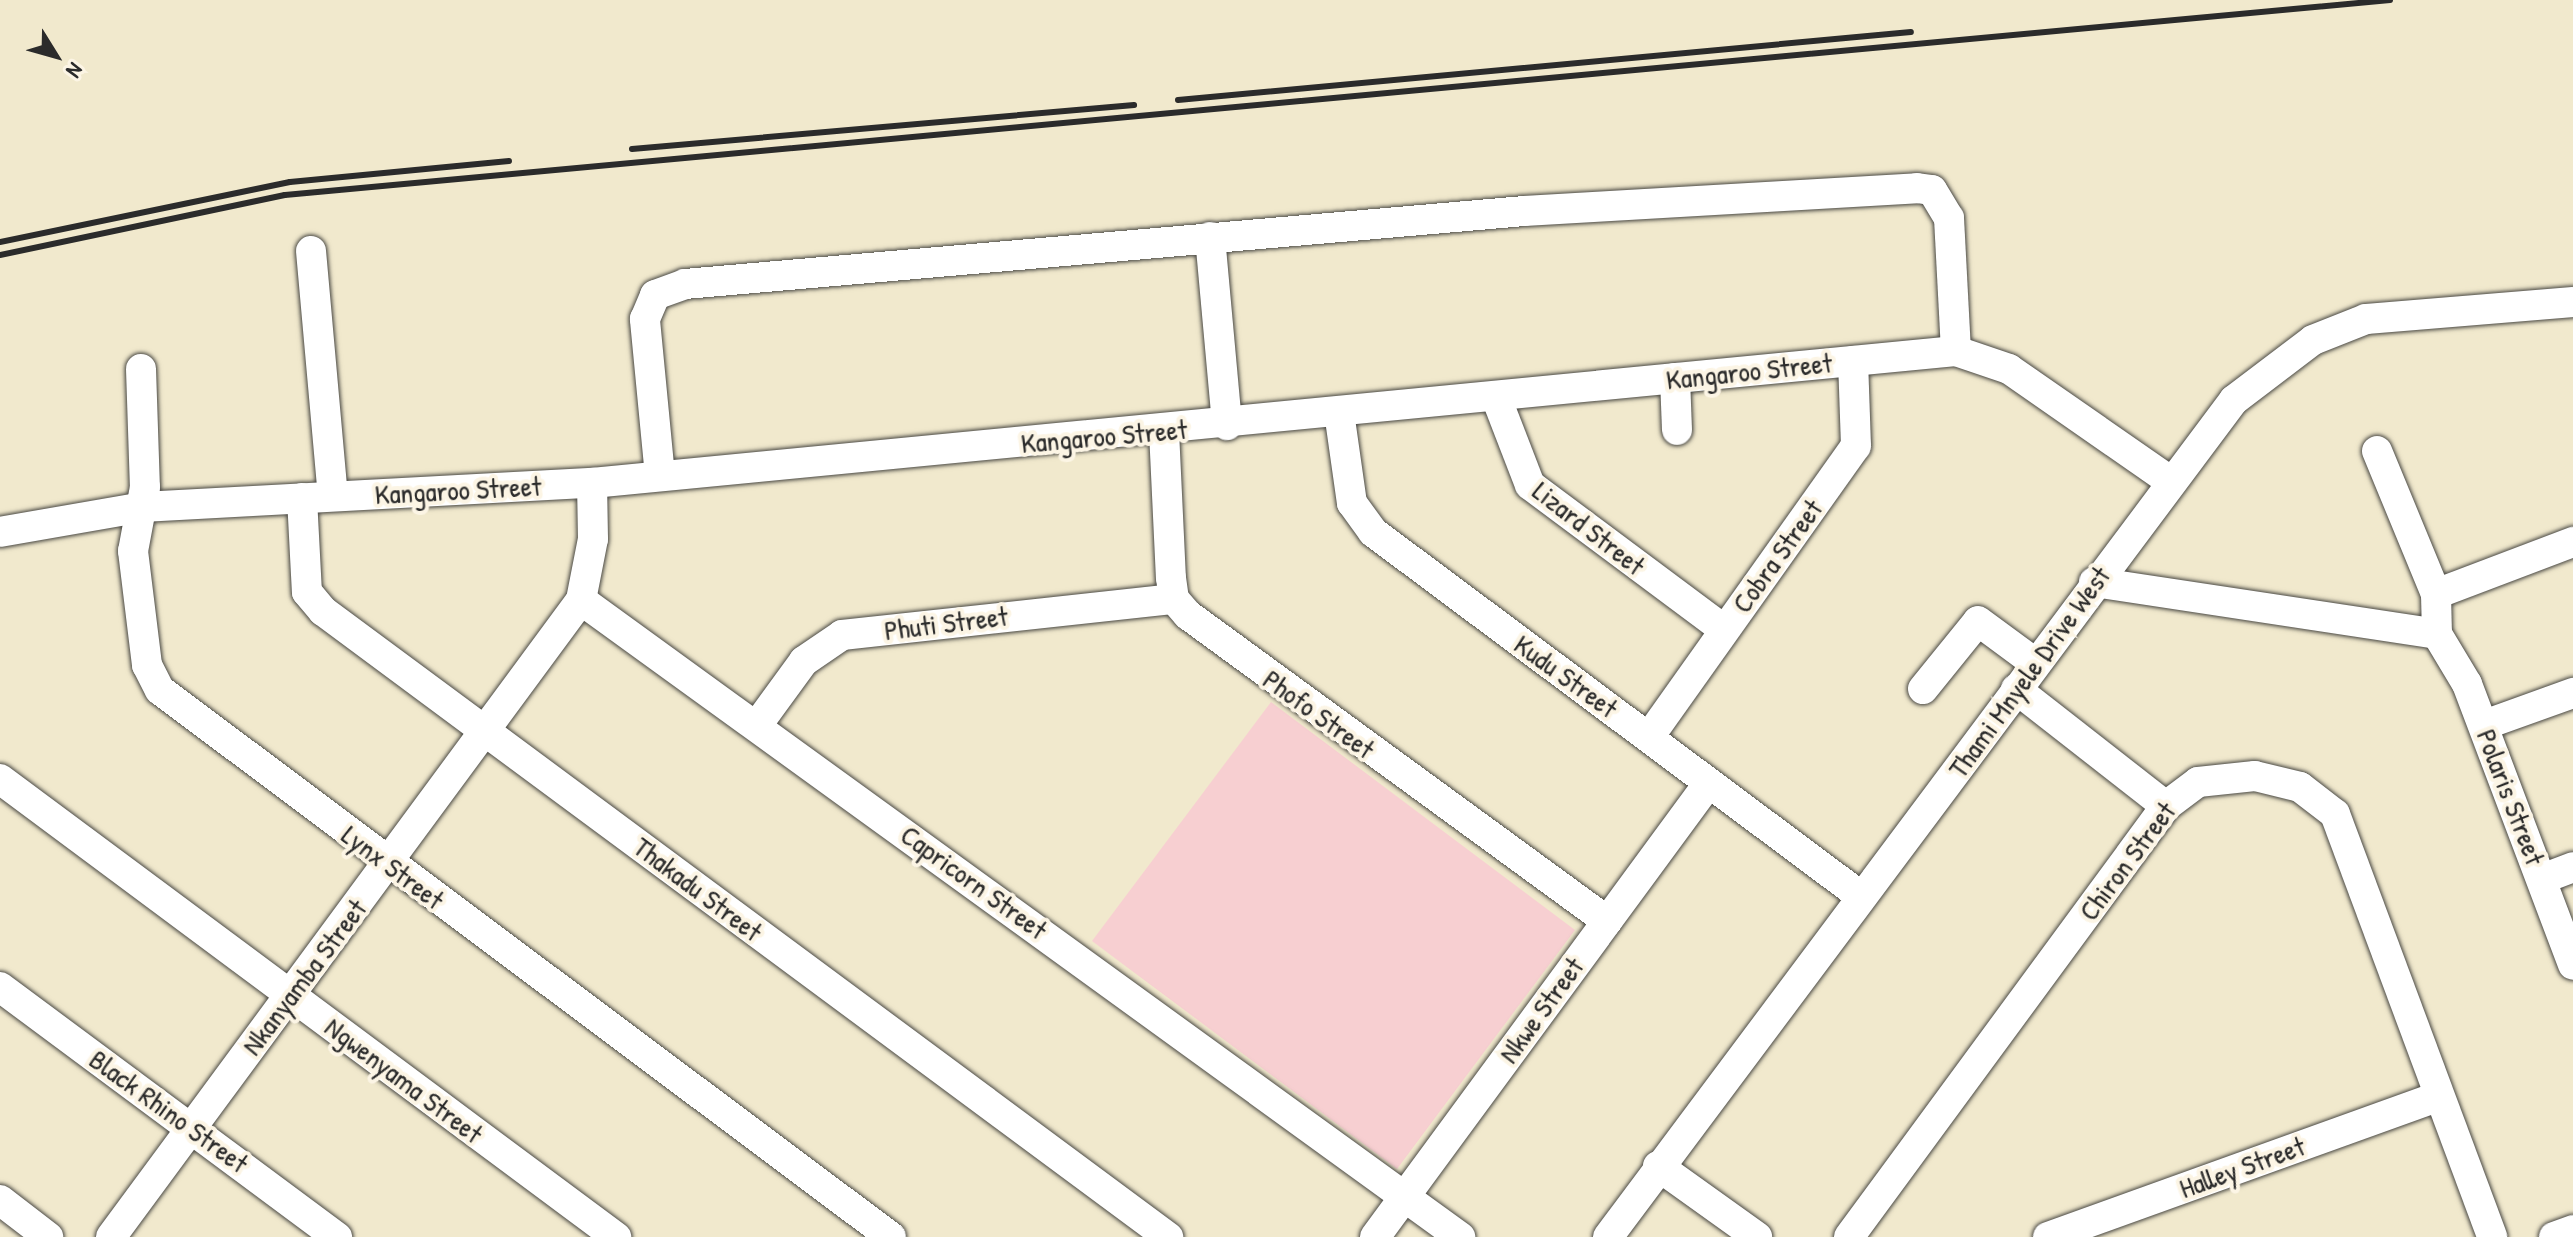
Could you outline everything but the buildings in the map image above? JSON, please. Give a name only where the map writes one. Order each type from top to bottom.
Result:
[{"type":"street","points":[[660,476],[645,319],[655,295],[668,287],[1210,237],[1917,188],[1932,190],[1949,218],[1956,351]]},
{"type":"street","points":[[1210,237],[1227,425]]},
{"type":"street","points":[[311,251],[333,496]]},
{"type":"street","name":"Thami Mnyele Drive West","points":[[1608,1237],[2170,481],[2264,372],[2342,327],[2573,302]]},
{"type":"street","name":"Kangaroo Street","points":[[0,532],[143,507],[592,483],[1227,425],[1956,351],[2009,369],[2170,481]]},
{"type":"street","name":"Cobra Street","points":[[1649,737],[1856,446],[1853,361]]},
{"type":"street","name":"Lynx Street","points":[[141,369],[143,507],[133,551],[147,665],[160,690],[891,1237]]},
{"type":"street","points":[[1675,378],[1677,430]]},
{"type":"street","name":"Lizard Street","points":[[1496,397],[1530,485],[1723,629]]},
{"type":"street","name":"Kudu Street","points":[[1339,412],[1352,503],[1365,524],[1862,897]]},
{"type":"street","points":[[1164,431],[1174,599]]},
{"type":"street","name":"Polaris Street","points":[[2377,451],[2436,594],[2437,634],[2484,725],[2573,965]]},
{"type":"street","points":[[581,600],[593,539],[592,483]]},
{"type":"street","name":"Thakadu Street","points":[[302,498],[304,577],[313,601],[1168,1237]]},
{"type":"street","points":[[2436,594],[2573,542]]},
{"type":"street","points":[[2094,582],[2437,634]]},
{"type":"street","name":"Phuti Street","points":[[758,724],[804,661],[842,635],[1174,599]]},
{"type":"street","name":"Phofo Street","points":[[1174,599],[1290,695],[1607,921]]},
{"type":"street","name":"Capricorn Street","points":[[581,600],[758,724],[1460,1237]]},
{"type":"street","name":"Nkanyamba Street","points":[[111,1237],[488,732],[581,600]]},
{"type":"street","points":[[1923,689],[1978,621],[2035,663]]},
{"type":"street","points":[[2016,689],[2166,806]]},
{"type":"street","points":[[2484,725],[2573,693]]},
{"type":"street","name":"Chiron Street","points":[[1849,1237],[2166,806],[2198,782],[2228,777],[2283,782],[2322,799],[2348,848],[2436,1097],[2492,1237]]},
{"type":"street","name":"Ngwenyama Street","points":[[0,779],[616,1237]]},
{"type":"street","name":"Nkwe Street","points":[[1375,1237],[1708,784]]},
{"type":"street","points":[[2542,879],[2573,867]]},
{"type":"street","name":"Black Rhino Street","points":[[0,987],[337,1237]]},
{"type":"street","name":"Halley Street","points":[[2048,1237],[2436,1097]]},
{"type":"street","points":[[1658,1166],[1757,1237]]},
{"type":"street","points":[[0,1200],[48,1237]]},
{"type":"street","points":[[2554,1237],[2573,1230]]},
{"type":"shaded area","points":[[1271,702],[1575,930],[1397,1169],[1092,941]]},
{"type":"railway","points":[[0,255],[285,195],[2390,0]]},
{"type":"railway","points":[[1178,100],[1911,32]]},
{"type":"railway","points":[[632,149],[1134,105]]},
{"type":"railway","points":[[0,242],[290,182],[509,161]]}]
